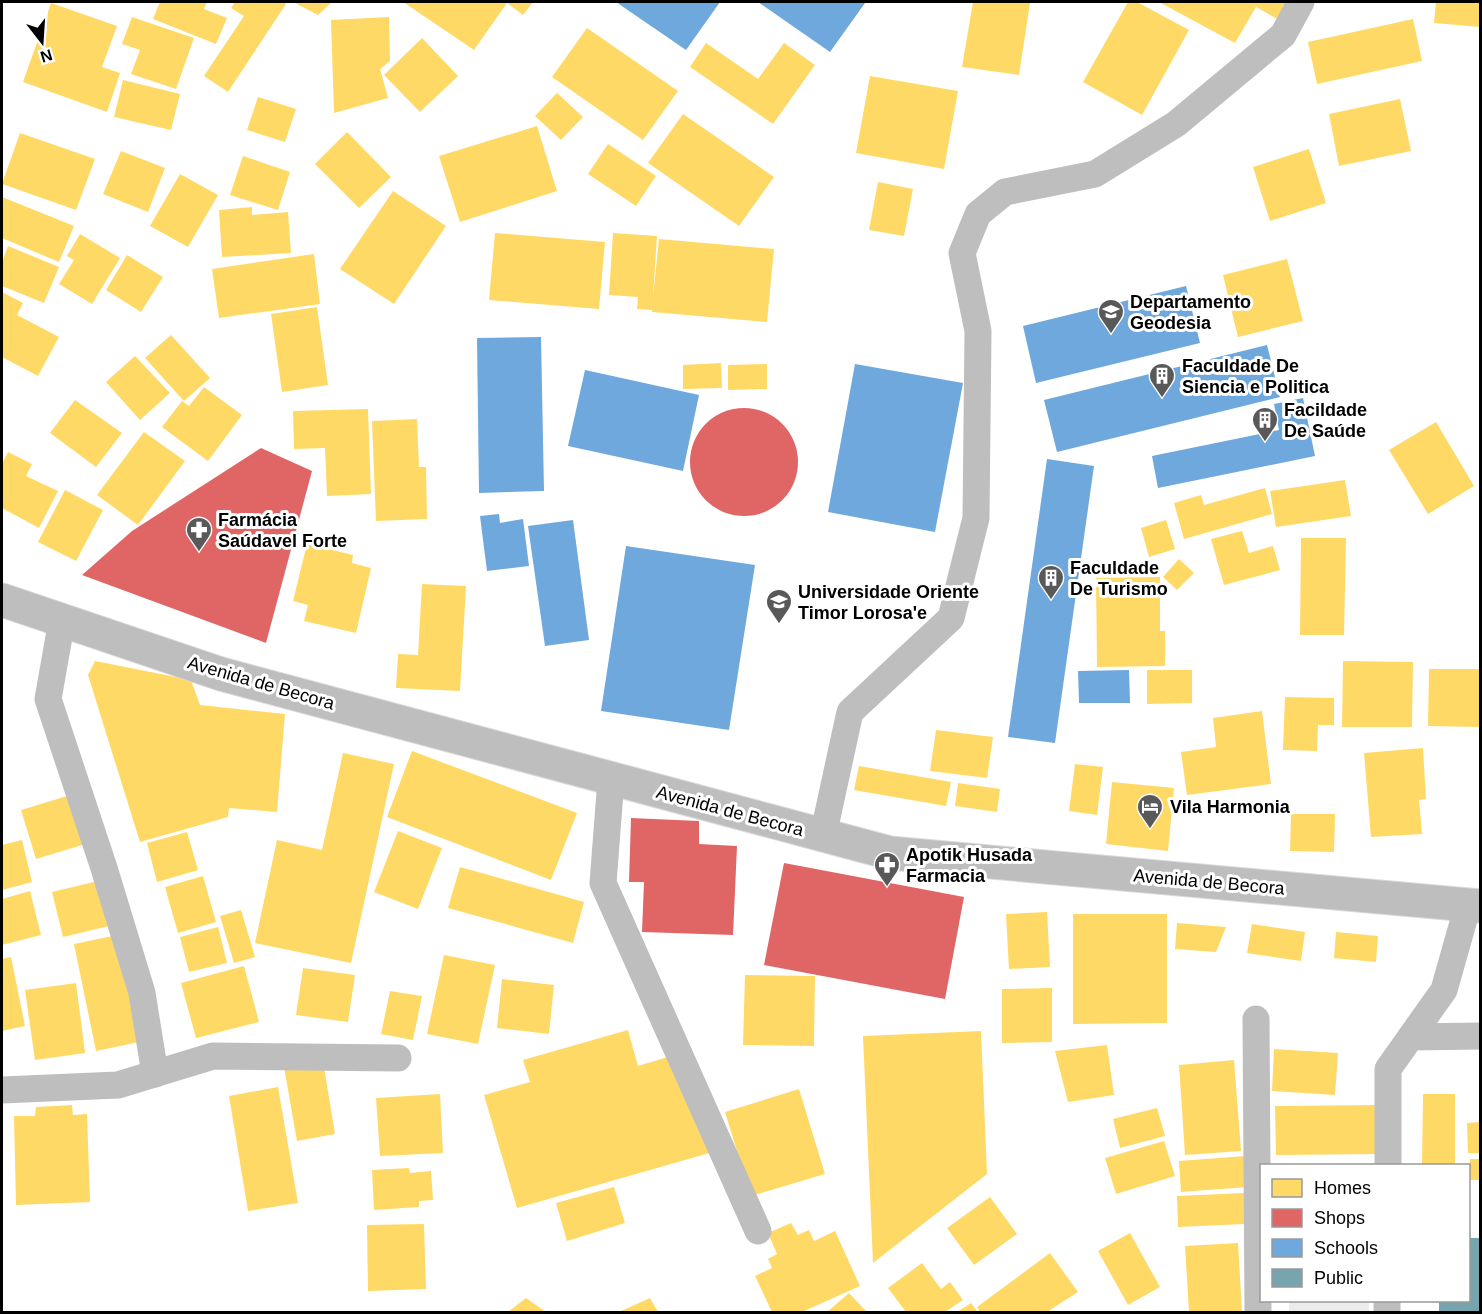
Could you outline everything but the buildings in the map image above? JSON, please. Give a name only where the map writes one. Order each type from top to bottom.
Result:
[{"type":"main road","name":"Avenida de Becora","points":[[2,600],[221,674],[890,853],[1474,905]]},
{"type":"street","points":[[823,836],[850,712],[951,618],[976,518],[978,331],[962,253],[978,214],[1005,192],[1095,174],[1176,124],[1283,35],[1301,2]]},
{"type":"street","points":[[62,620],[48,699],[104,868],[142,993],[155,1074]]},
{"type":"street","points":[[610,779],[603,883],[758,1231]]},
{"type":"street","points":[[1388,1164],[1388,1069],[1444,990],[1474,905]]},
{"type":"street","points":[[1256,1019],[1258,1312]]},
{"type":"street","points":[[1411,1037],[1480,1036]]},
{"type":"street","points":[[2,1090],[118,1085],[213,1056],[398,1058]]},
{"type":"shaded area","points":[[1289,1302],[1369,1302],[1369,1312],[1289,1312]]},
{"type":"place","name":"Departamento Geodesia","points":[[1111,335]]},
{"type":"place","name":"Faculdade De Siencia e Politica","points":[[1162,399]]},
{"type":"place","name":"Facildade De Saúde","points":[[1265,443]]},
{"type":"place","name":"Farmácia Saúdavel Forte","points":[[199,553]]},
{"type":"place","name":"Faculdade De Turismo","points":[[1051,601]]},
{"type":"place","name":"Universidade Oriente Timor Lorosa'e","points":[[779,625]]},
{"type":"place","name":"Vila Harmonia","points":[[1150,830]]},
{"type":"place","name":"Apotik Husada Farmacia","points":[[887,888]]}]
